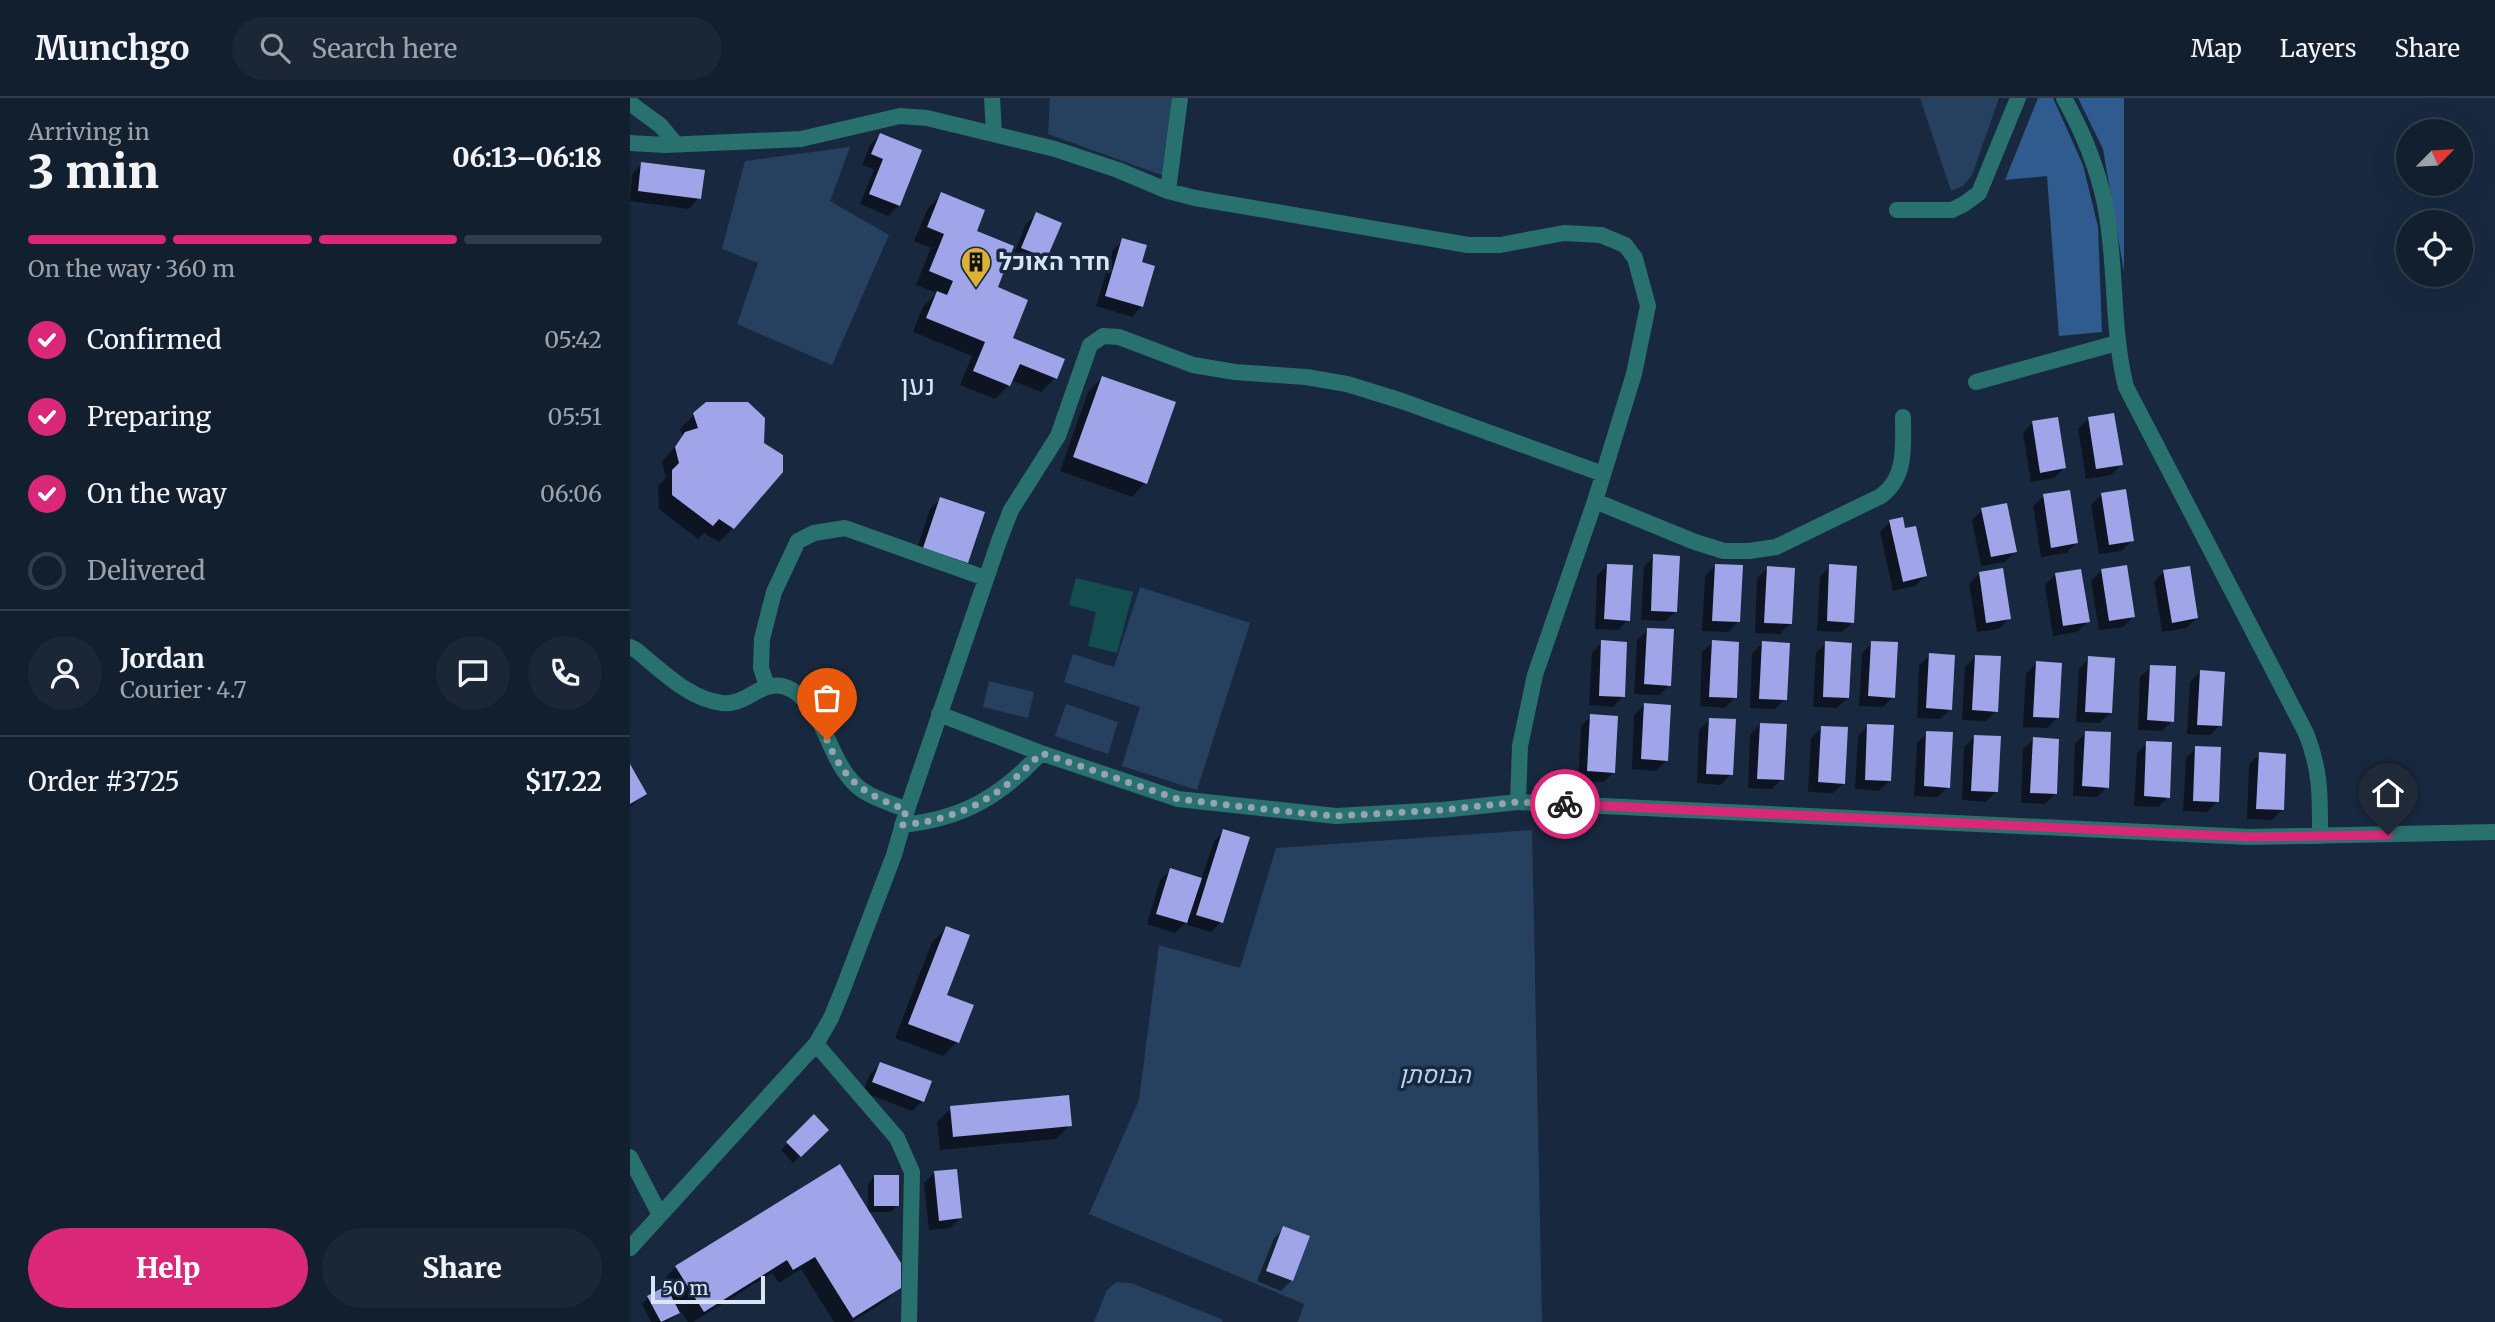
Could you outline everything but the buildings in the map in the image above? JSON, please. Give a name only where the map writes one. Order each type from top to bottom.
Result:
[{"type":"street","points":[[992,98],[994,134]]},
{"type":"street","points":[[1168,191],[1180,98]]},
{"type":"street","points":[[1897,210],[1952,210],[1964,205],[1979,193],[2018,98]]},
{"type":"street","points":[[2064,98],[2080,127],[2096,167],[2105,206],[2117,344],[2126,387],[2306,733],[2319,778],[2320,836]]},
{"type":"street","points":[[630,103],[661,126],[676,144]]},
{"type":"street","points":[[630,143],[801,139],[900,116],[927,118],[1055,149],[1118,170],[1168,191],[1195,198],[1468,245],[1500,244],[1564,233],[1601,235],[1625,245],[1635,258],[1648,306],[1634,374],[1595,501],[1535,675],[1520,746],[1518,802]]},
{"type":"street","points":[[630,1248],[816,1044],[831,1018],[894,855],[904,817],[985,578],[1012,510],[1058,436],[1090,345],[1102,335],[1119,337],[1193,365],[1346,384],[1402,401],[1603,474]]},
{"type":"street","points":[[1976,382],[2117,344]]},
{"type":"street","points":[[1595,501],[1724,551],[1776,547],[1881,496],[1892,488],[1900,471],[1903,455],[1903,417]]},
{"type":"street","points":[[767,686],[761,668],[762,639],[774,592],[798,541],[814,533],[845,528],[853,530],[985,578]]},
{"type":"street","points":[[630,648],[703,699],[724,703],[738,702],[767,686],[778,684],[793,691],[811,707],[836,761],[858,787],[904,817],[928,822],[986,801],[1025,770],[1041,753]]},
{"type":"street","points":[[939,714],[1041,753],[1178,799],[1336,816],[1442,810],[1518,802],[2236,836],[2495,832]]},
{"type":"street","points":[[816,1044],[897,1138],[912,1172],[909,1322]]},
{"type":"street","points":[[630,1157],[660,1215]]},
{"type":"green space","points":[[1050,98],[1172,98],[1164,176],[1048,134]]},
{"type":"green space","points":[[1920,98],[1999,98],[1972,175],[1963,186],[1951,191]]},
{"type":"green space","points":[[850,147],[830,201],[889,235],[832,365],[737,324],[758,263],[722,249],[745,161]]},
{"type":"green space","points":[[1140,587],[1250,623],[1197,790],[1122,766],[1140,707],[1064,682],[1073,654],[1114,667]]},
{"type":"green space","points":[[989,681],[1034,692],[1028,718],[983,707]]},
{"type":"green space","points":[[1066,704],[1118,722],[1108,754],[1055,736]]},
{"type":"green space","name":"הבוסתן","points":[[1532,830],[1542,1322],[1298,1322],[1304,1304],[1089,1214],[1139,1100],[1159,945],[1240,968],[1276,848]]},
{"type":"green space","points":[[1117,1282],[1131,1283],[1223,1322],[1094,1322],[1107,1290]]},
{"type":"shaded area","points":[[2038,98],[2053,98],[2083,165],[2098,227],[2102,332],[2059,336],[2047,176],[2005,180]]},
{"type":"shaded area","points":[[2078,98],[2124,98],[2124,272],[2103,149]]},
{"type":"shaded area","points":[[1076,578],[1133,592],[1117,653],[1088,646],[1096,612],[1069,605]]},
{"type":"way so far","points":[[827,740],[836,761],[858,787],[878,799],[906,810],[902,825],[928,822],[986,801],[1025,770],[1041,753],[1178,799],[1280,811],[1336,816],[1442,810],[1518,802],[1565,804]]},
{"type":"place","name":"חדר האוכל","points":[[976,289]]},
{"type":"district","name":"נען","points":[[918,385]]},
{"type":"route","points":[[1565,804],[2249,837],[2388,835]]}]
